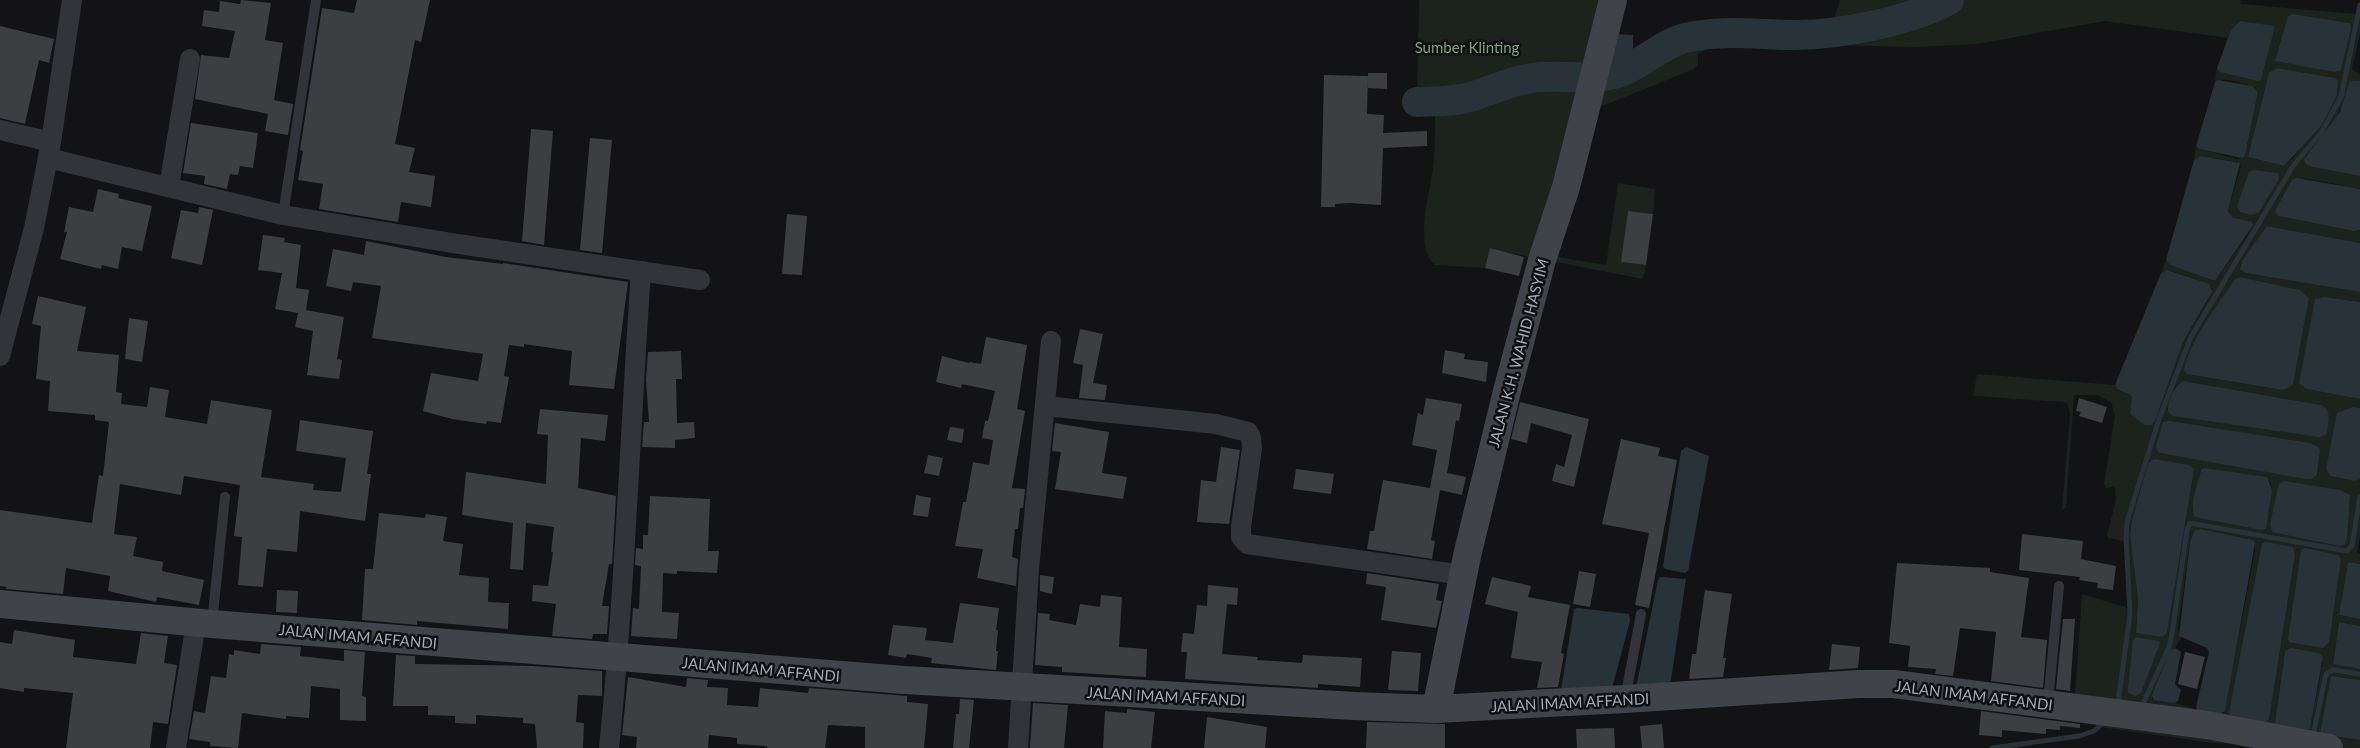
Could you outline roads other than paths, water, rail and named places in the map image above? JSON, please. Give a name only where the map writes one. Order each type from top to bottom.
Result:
[{"type":"street","points":[[0,356],[6,311],[30,246],[49,150],[72,0]]},
{"type":"street","name":"JALAN K.H. WAHID HASYIM","points":[[1436,709],[1463,575],[1507,391],[1542,260],[1566,187],[1613,0]]},
{"type":"street","points":[[169,188],[190,58]]},
{"type":"street","points":[[0,130],[49,150],[169,188],[283,215],[452,244],[700,280]]},
{"type":"street","points":[[609,748],[618,657],[641,271]]},
{"type":"street","points":[[1018,748],[1029,569],[1052,341]]},
{"type":"street","points":[[1045,406],[1216,424],[1248,432],[1252,448],[1241,527],[1241,536],[1247,544],[1463,575]]},
{"type":"street","name":"JALAN IMAM AFFANDI","points":[[0,604],[204,623],[1021,689],[1354,706],[1436,709],[1624,700],[1859,684],[1932,688],[2207,725],[2329,748]]},
{"type":"street","points":[[176,748],[204,623]]},
{"type":"lane","points":[[283,215],[316,0]]},
{"type":"lane","points":[[204,623],[225,497]]},
{"type":"lane","points":[[2048,703],[2059,586]]},
{"type":"lane","points":[[1624,700],[1641,614]]},
{"type":"waterway","points":[[1417,102],[1464,99],[1516,81],[1532,78],[1594,77],[1614,74],[1623,71],[1676,41],[1699,35],[1726,33],[1795,35],[1833,32],[1895,20],[1933,8],[1949,0]]},
{"type":"waterway","points":[[2118,704],[2130,614],[2126,538],[2127,522],[2159,419],[2191,337],[2293,166],[2321,133],[2341,97],[2360,5]]},
{"type":"waterway","points":[[2143,704],[2169,647],[2187,530],[2190,523],[2347,551],[2352,546],[2360,497]]},
{"type":"waterway","points":[[2311,735],[2314,731],[2326,674],[2333,670],[2360,674]]},
{"type":"waterway","points":[[1992,748],[2079,736],[2094,731],[2105,721]]},
{"type":"park label","name":"Sumber Klinting","points":[[1467,47]]}]
